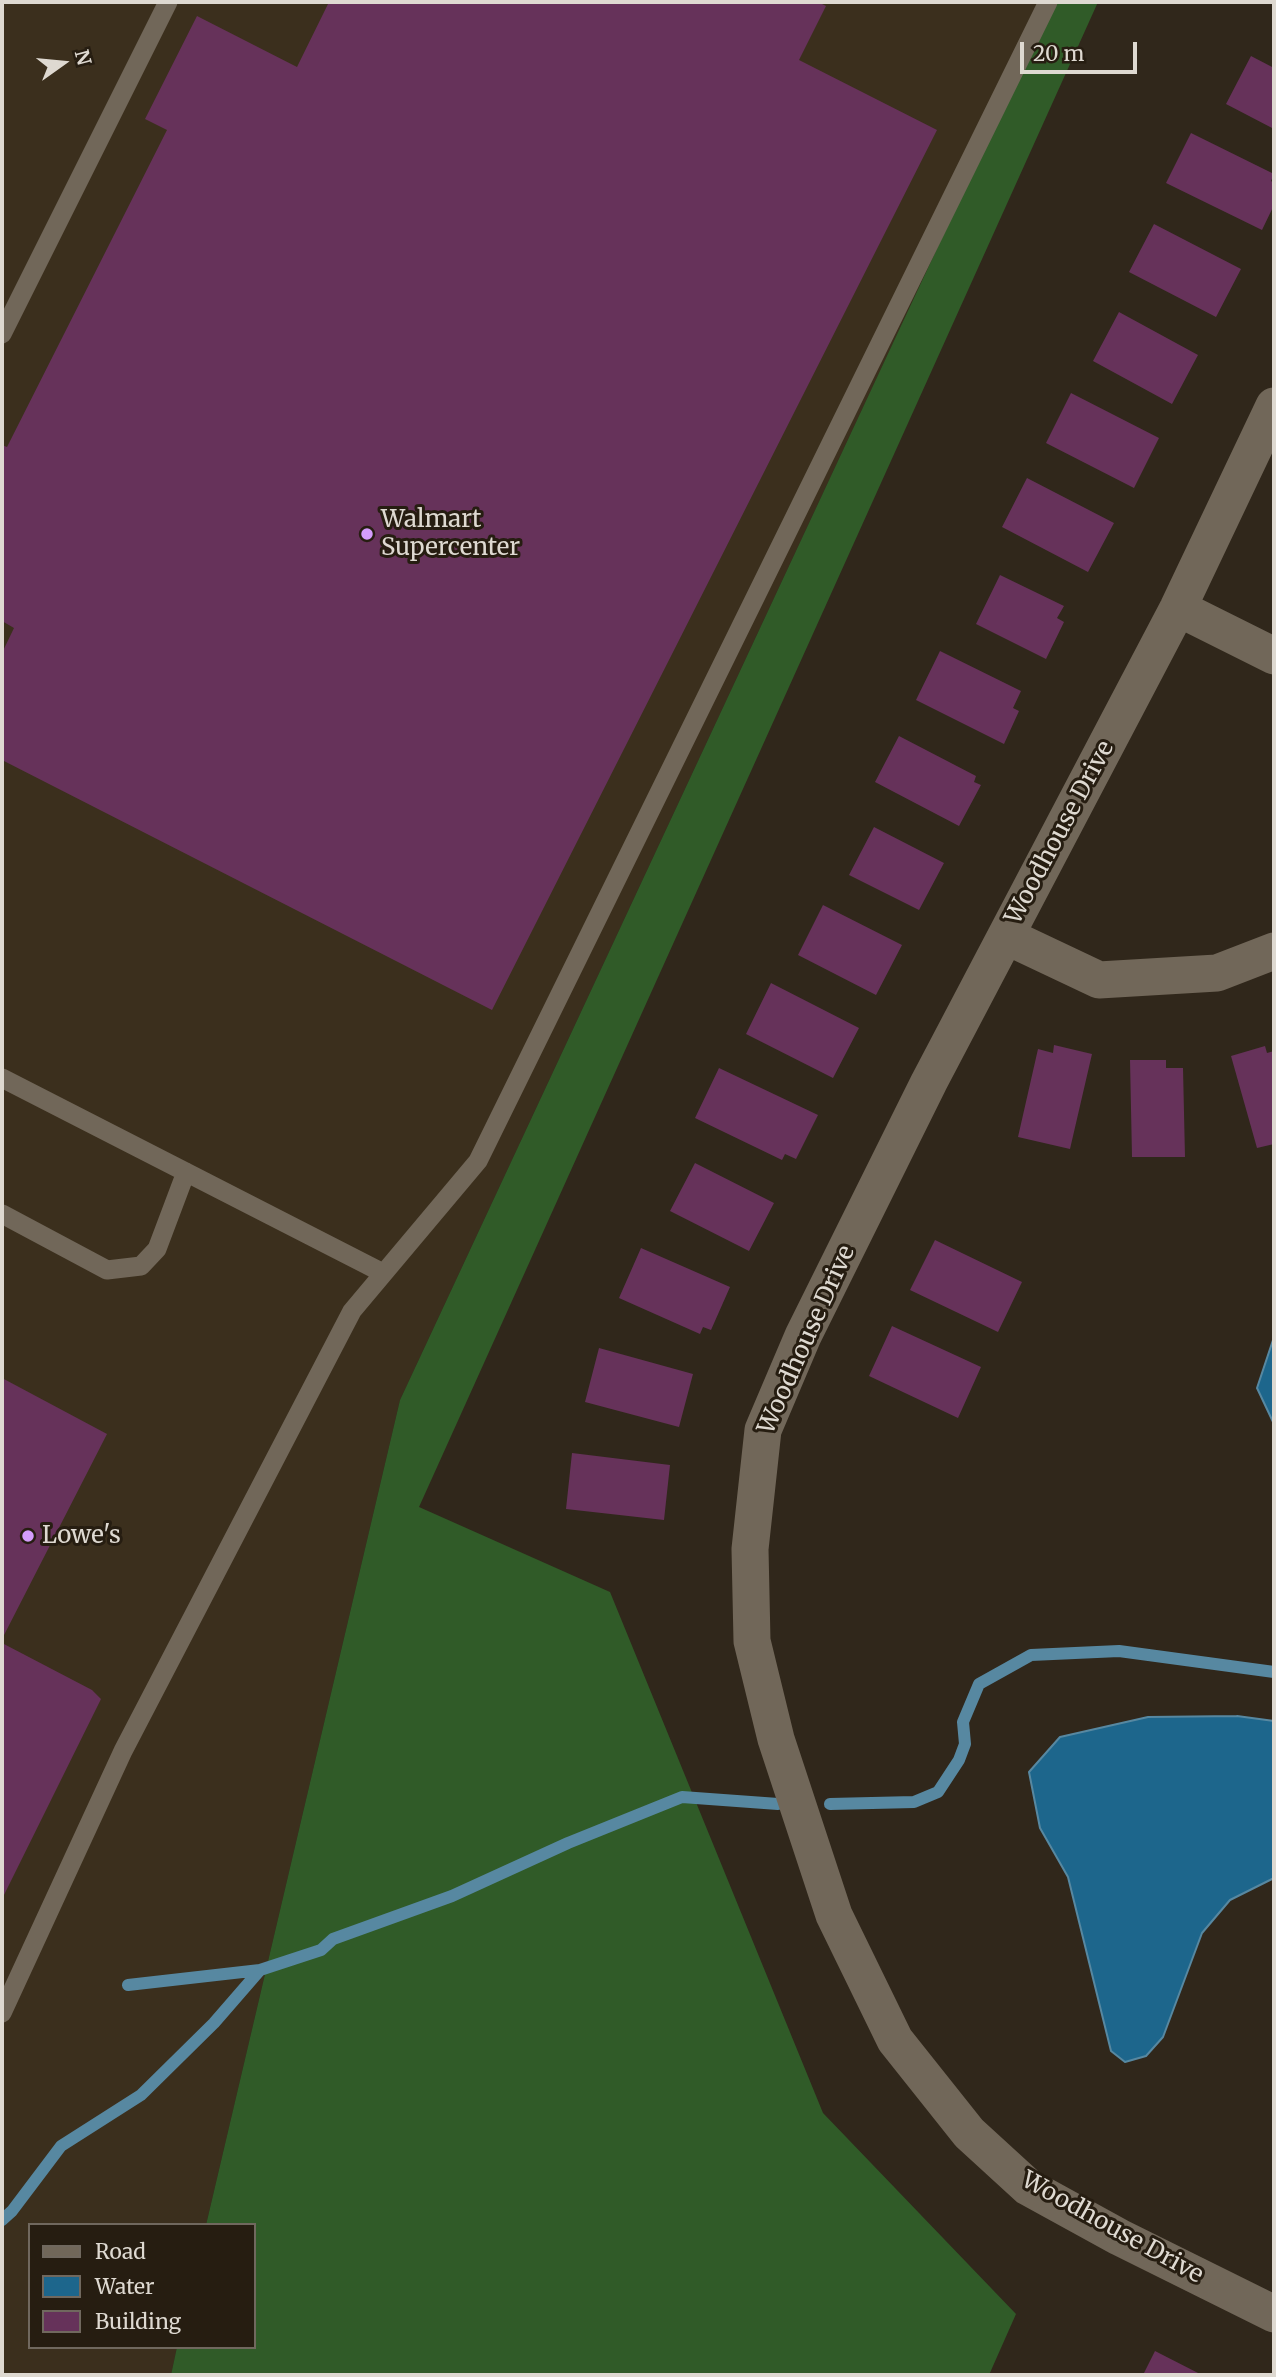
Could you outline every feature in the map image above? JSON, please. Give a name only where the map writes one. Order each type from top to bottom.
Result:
[{"type":"street","name":"Woodhouse Drive","points":[[1274,406],[1178,608],[929,1082],[803,1336],[763,1430],[750,1549],[751,1641],[776,1739],[834,1915],[895,2040],[969,2133],[1028,2187],[1119,2237],[1274,2314]]},
{"type":"street","points":[[1178,608],[1274,656]]},
{"type":"street","points":[[1006,936],[1100,980],[1217,973],[1274,951]]},
{"type":"lane","points":[[2,334],[168,2]]},
{"type":"lane","points":[[2,2012],[136,1726],[352,1311],[478,1161],[1048,2]]},
{"type":"lane","points":[[2,1078],[383,1273]]},
{"type":"lane","points":[[2,1214],[107,1269],[141,1266],[157,1250],[186,1172]]},
{"type":"shaded area","points":[[2,2],[1052,2],[400,1400],[206,2223],[28,2223],[28,2349],[177,2349],[171,2375],[2,2375]]},
{"type":"green space","points":[[1052,2],[1098,2],[419,1507],[610,1592],[823,2113],[1016,2314],[989,2375],[171,2375],[177,2349],[256,2349],[256,2223],[206,2223],[400,1400]]},
{"type":"water","points":[[1274,1337],[1274,1424],[1257,1388]]},
{"type":"water","points":[[1237,1716],[1274,1721],[1274,1878],[1230,1900],[1202,1933],[1163,2037],[1146,2056],[1125,2062],[1111,2051],[1068,1877],[1040,1828],[1029,1772],[1060,1737],[1148,1717]]},
{"type":"building","name":"Walmart Supercenter","points":[[329,2],[818,2],[826,6],[799,60],[937,130],[492,1010],[2,760],[2,653],[14,628],[2,621],[2,445],[7,447],[167,130],[145,119],[197,16],[297,67]]},
{"type":"building","points":[[1251,56],[1274,68],[1274,129],[1226,104]]},
{"type":"building","points":[[1191,133],[1274,174],[1271,181],[1274,183],[1274,205],[1262,230],[1166,183]]},
{"type":"building","points":[[1154,224],[1241,269],[1216,317],[1129,272]]},
{"type":"building","points":[[1119,312],[1198,355],[1172,404],[1093,361]]},
{"type":"building","points":[[1071,393],[1159,438],[1134,488],[1046,443]]},
{"type":"building","points":[[1027,478],[1114,523],[1088,572],[1002,527]]},
{"type":"building","points":[[1000,575],[1064,606],[1057,618],[1064,622],[1046,659],[976,624]]},
{"type":"building","points":[[940,651],[1021,691],[1013,708],[1019,711],[1004,744],[916,700]]},
{"type":"building","points":[[899,736],[976,776],[974,782],[981,785],[959,826],[875,782]]},
{"type":"building","points":[[874,827],[944,863],[919,910],[849,875]]},
{"type":"building","points":[[823,905],[902,945],[876,995],[798,955]]},
{"type":"building","points":[[771,983],[859,1028],[833,1078],[746,1034]]},
{"type":"building","points":[[1054,1045],[1092,1054],[1070,1149],[1018,1137],[1038,1049],[1053,1053]]},
{"type":"building","points":[[1265,1046],[1267,1053],[1274,1051],[1274,1144],[1257,1148],[1231,1056]]},
{"type":"building","points":[[1130,1060],[1166,1060],[1166,1068],[1183,1068],[1185,1157],[1132,1157]]},
{"type":"building","points":[[719,1068],[818,1115],[796,1159],[785,1154],[782,1160],[695,1118]]},
{"type":"building","points":[[695,1163],[774,1203],[749,1251],[670,1211]]},
{"type":"building","points":[[935,1240],[1022,1282],[998,1332],[910,1290]]},
{"type":"building","points":[[641,1248],[730,1287],[711,1330],[703,1327],[700,1334],[619,1298]]},
{"type":"building","points":[[892,1326],[981,1367],[958,1418],[869,1376]]},
{"type":"building","points":[[599,1348],[693,1374],[679,1427],[585,1402]]},
{"type":"building","name":"Lowe's","points":[[2,1378],[107,1434],[2,1639]]},
{"type":"building","points":[[572,1453],[670,1465],[664,1520],[566,1509]]},
{"type":"building","points":[[2,1643],[92,1690],[101,1699],[2,1899]]},
{"type":"building","points":[[1155,2351],[1202,2375],[1143,2375]]},
{"type":"waterway","points":[[830,1804],[914,1802],[938,1792],[959,1760],[965,1744],[963,1722],[979,1684],[1031,1655],[1119,1651],[1274,1672]]},
{"type":"waterway","points":[[128,1985],[260,1970],[321,1950],[333,1939],[452,1896],[568,1843],[682,1797],[778,1804]]},
{"type":"waterway","points":[[2,2220],[12,2211],[61,2146],[141,2095],[214,2023],[260,1970]]},
{"type":"place","name":"Walmart Supercenter","points":[[367,534]]},
{"type":"place","name":"Lowe's","points":[[28,1536]]}]
